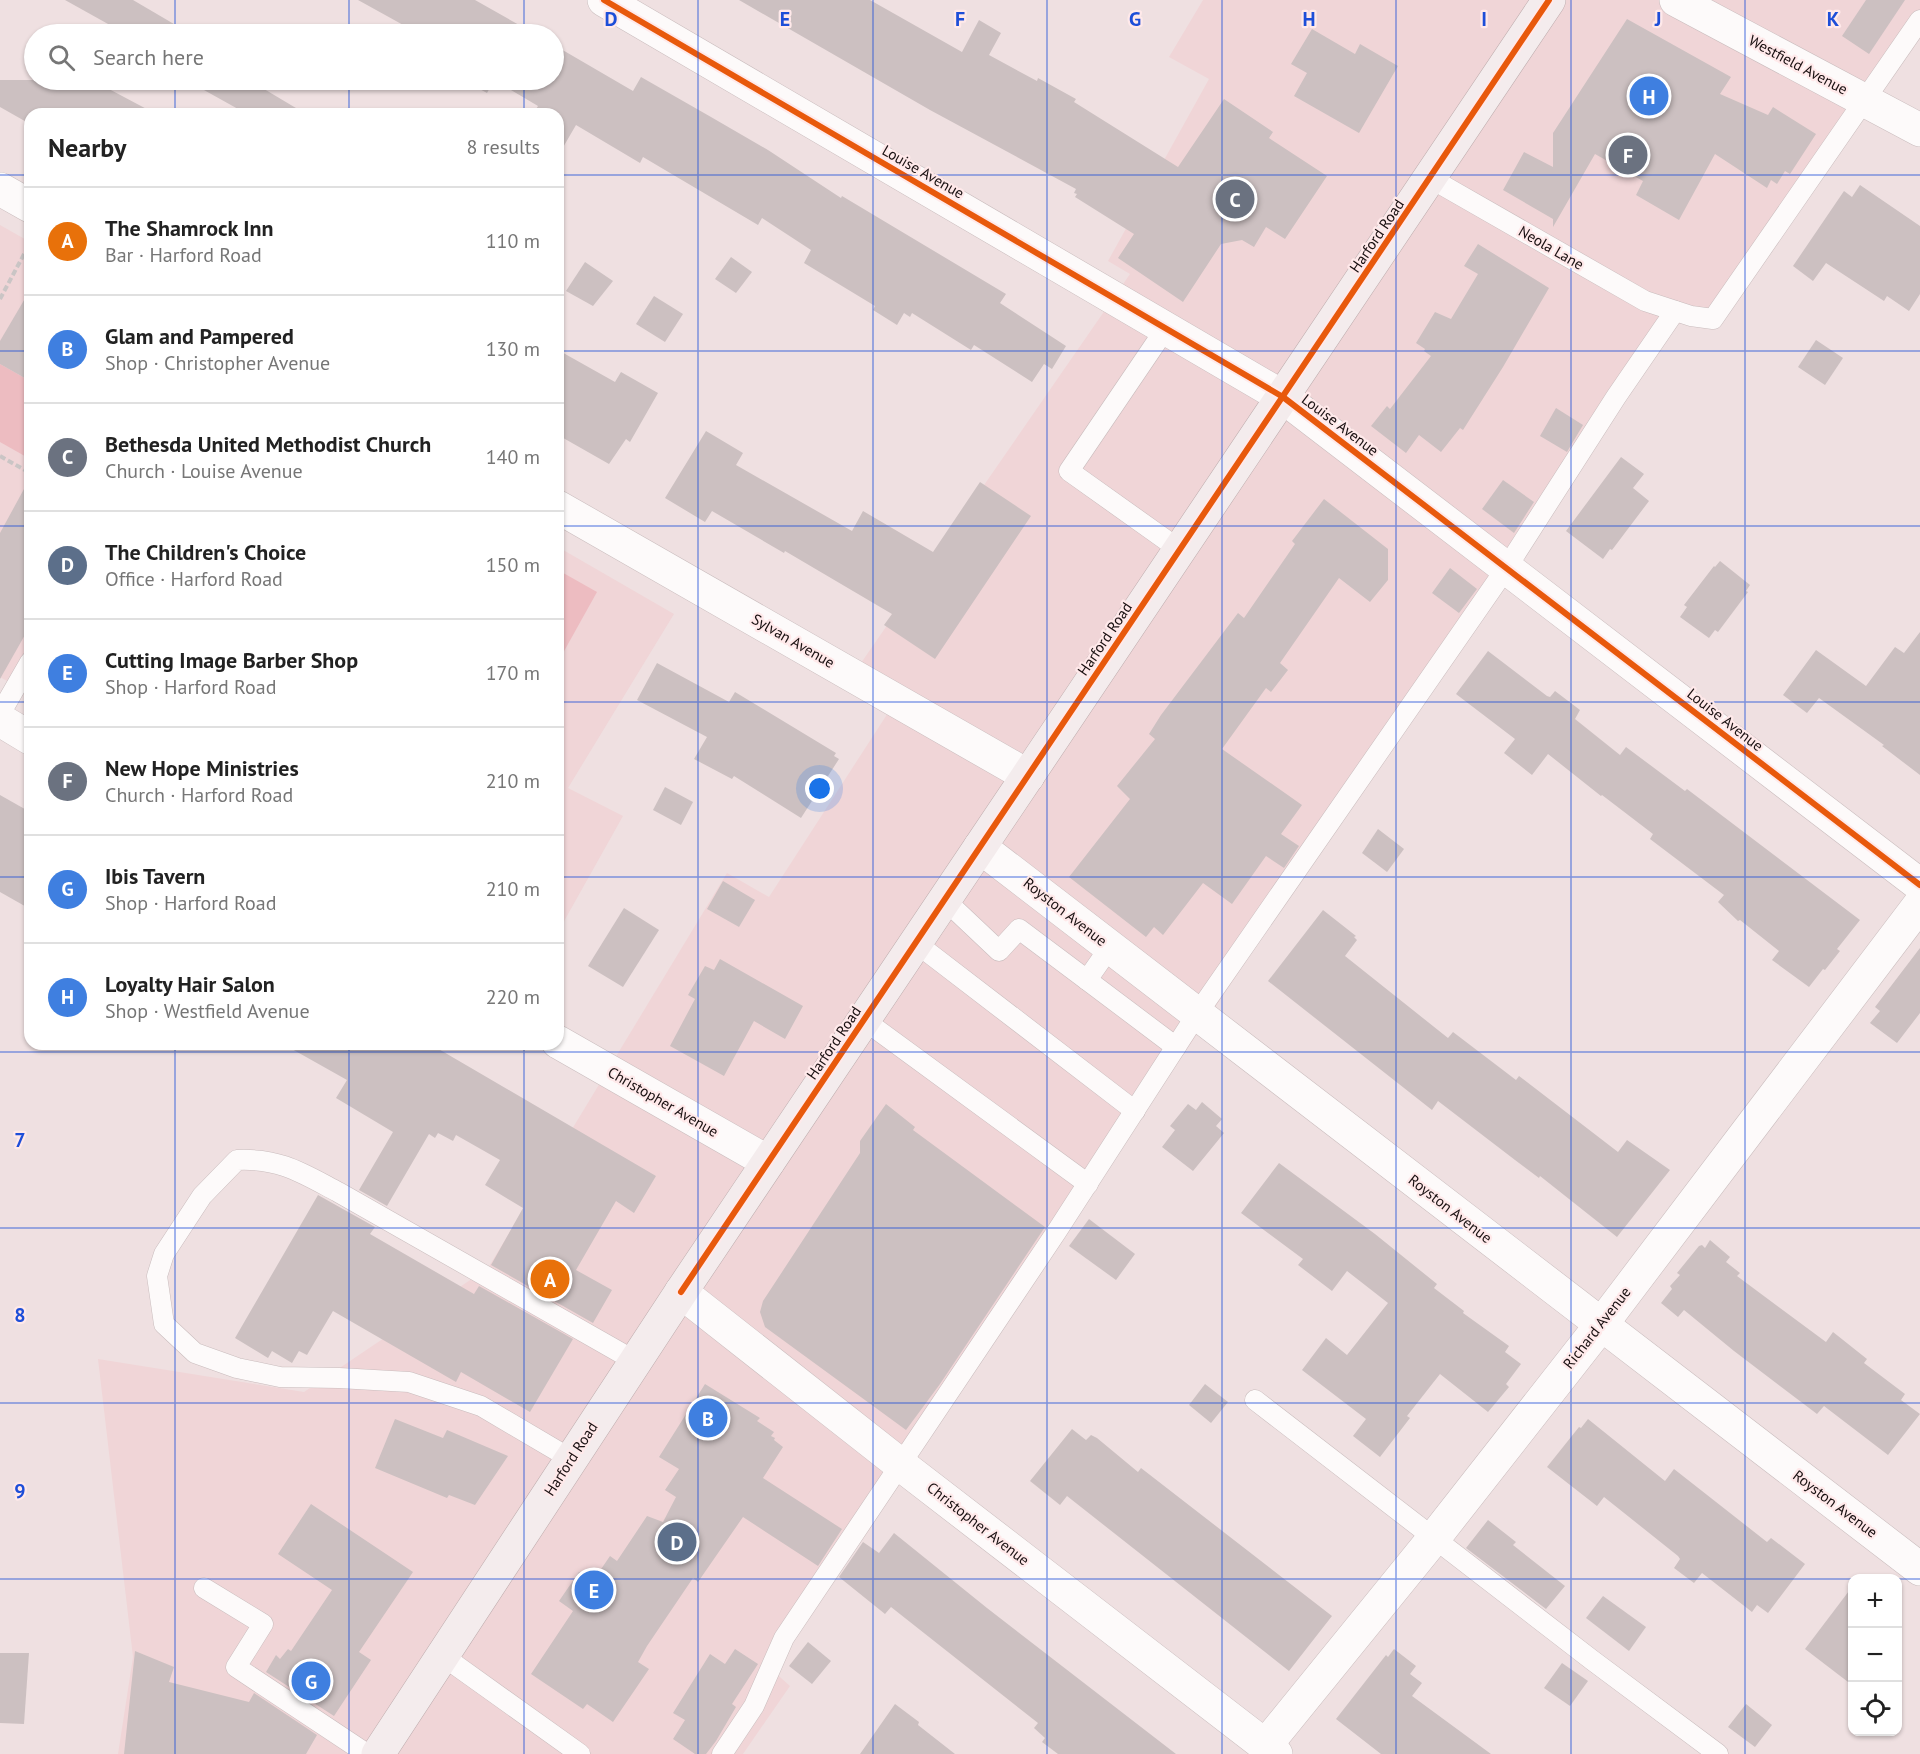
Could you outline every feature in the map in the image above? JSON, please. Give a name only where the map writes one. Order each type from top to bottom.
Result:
[{"type":"main road","name":"Harford Road","points":[[378,1754],[681,1292],[1550,0]]},
{"type":"street","name":"Louise Avenue","points":[[604,0],[1283,397],[1920,885]]},
{"type":"street","name":"Westfield Avenue","points":[[1676,0],[1920,130]]},
{"type":"street","points":[[0,189],[24,203]]},
{"type":"street","name":"Sylvan Avenue","points":[[564,510],[1028,776]]},
{"type":"street","points":[[0,720],[24,734]]},
{"type":"street","name":"Royston Avenue","points":[[980,847],[1920,1569]]},
{"type":"street","name":"Richard Avenue","points":[[1270,1750],[1601,1325],[1920,904]]},
{"type":"street","name":"Christopher Avenue","points":[[564,1045],[768,1162]]},
{"type":"street","name":"Christopher Avenue","points":[[681,1292],[901,1466],[1270,1750]]},
{"type":"lane","points":[[1866,100],[1920,20]]},
{"type":"lane","name":"Neola Lane","points":[[1430,178],[1645,301],[1675,311],[1713,319],[1866,100]]},
{"type":"lane","points":[[722,1754],[754,1706],[784,1638],[1088,1184],[1197,1014],[1507,567],[1616,397],[1675,311]]},
{"type":"lane","points":[[1166,328],[1069,471],[1180,550]]},
{"type":"lane","points":[[0,714],[24,672]]},
{"type":"lane","points":[[945,900],[999,951],[1019,928],[1176,1047]]},
{"type":"lane","points":[[916,943],[1135,1111]]},
{"type":"lane","points":[[1087,980],[1110,947]]},
{"type":"lane","points":[[864,1020],[1088,1184]]},
{"type":"lane","points":[[571,1459],[482,1406],[409,1382],[279,1377],[237,1368],[195,1353],[164,1324],[157,1276],[164,1254],[202,1196],[237,1160],[272,1162],[291,1167],[328,1187],[636,1361]]},
{"type":"lane","points":[[1255,1400],[1592,1660],[1718,1754]]},
{"type":"lane","points":[[204,1588],[263,1624],[236,1667],[368,1754]]},
{"type":"lane","points":[[443,1656],[580,1754]]},
{"type":"path","points":[[0,299],[24,254]]},
{"type":"path","points":[[0,456],[24,470]]},
{"type":"shaded area","points":[[1203,0],[1920,0],[1920,13],[1715,316],[1673,325],[771,1669],[790,1686],[743,1754],[118,1754],[133,1657],[98,1359],[304,1392],[488,1268],[727,873],[769,897],[895,702],[852,676],[1130,274],[1108,261],[1209,79],[1169,57]]},
{"type":"shaded area","points":[[0,225],[24,239],[24,691],[0,677]]},
{"type":"shaded area","points":[[0,364],[24,378],[24,456],[0,442]]},
{"type":"shaded area","points":[[564,550],[674,614],[568,788],[623,816],[564,921]]},
{"type":"shaded area","points":[[564,573],[597,592],[564,651]]},
{"type":"building","points":[[65,0],[133,0],[174,24],[108,24]]},
{"type":"building","points":[[358,0],[475,0],[517,24],[401,24]]},
{"type":"building","points":[[739,0],[870,0],[962,52],[979,20],[1001,33],[989,55],[1076,99],[1074,102],[1178,167],[1224,99],[1273,132],[1269,138],[1327,176],[1285,239],[1266,227],[1254,247],[1242,240],[1221,244],[1183,302],[1118,258],[1134,234],[1075,197],[1076,189],[930,110]]},
{"type":"building","points":[[1866,0],[1905,0],[1869,54],[1842,36]]},
{"type":"building","points":[[1627,19],[1731,77],[1720,94],[1768,115],[1773,107],[1816,134],[1790,174],[1785,171],[1777,184],[1771,180],[1767,188],[1715,154],[1679,220],[1636,195],[1643,181],[1595,154],[1553,227],[1553,219],[1503,190],[1524,152],[1553,167],[1553,133]]},
{"type":"building","points":[[1312,29],[1355,54],[1360,44],[1398,66],[1359,133],[1294,96],[1307,73],[1291,64]]},
{"type":"building","points":[[564,51],[633,91],[641,77],[768,150],[841,198],[842,196],[1006,294],[1000,303],[1066,346],[1052,369],[1044,364],[1032,382],[974,345],[971,350],[912,313],[910,317],[904,313],[897,325],[873,310],[875,306],[804,263],[811,250],[762,218],[758,225],[643,157],[640,163],[576,125],[564,146],[564,108],[537,108],[538,106],[511,90],[564,90]]},
{"type":"building","points":[[0,80],[24,80],[24,90],[111,90],[145,108],[24,108],[24,121],[0,107]]},
{"type":"building","points":[[204,90],[266,90],[296,108],[236,108]]},
{"type":"building","points":[[1860,185],[1920,226],[1920,294],[1909,311],[1887,296],[1884,301],[1826,263],[1813,281],[1793,266],[1844,191],[1852,197]]},
{"type":"building","points":[[1478,244],[1549,288],[1463,430],[1460,428],[1441,452],[1419,435],[1406,453],[1371,426],[1387,406],[1390,409],[1431,356],[1416,343],[1435,312],[1451,319],[1478,274],[1464,266]]},
{"type":"building","points":[[731,257],[752,272],[736,293],[715,279]]},
{"type":"building","points":[[585,262],[613,281],[593,306],[566,291]]},
{"type":"building","points":[[654,296],[683,314],[665,342],[636,324]]},
{"type":"building","points":[[24,300],[24,378],[0,364],[0,341]]},
{"type":"building","points":[[1816,340],[1843,358],[1825,385],[1798,367]]},
{"type":"building","points":[[564,353],[615,382],[621,372],[658,393],[630,442],[626,439],[609,464],[564,438]]},
{"type":"building","points":[[1556,408],[1583,425],[1567,452],[1540,436]]},
{"type":"building","points":[[706,431],[743,453],[736,465],[852,531],[863,511],[933,552],[980,482],[1031,516],[935,659],[884,625],[892,614],[712,511],[705,522],[665,498]]},
{"type":"building","points":[[1621,457],[1644,474],[1633,488],[1649,501],[1603,559],[1566,531]]},
{"type":"building","points":[[1503,480],[1534,502],[1514,533],[1482,509]]},
{"type":"building","points":[[24,489],[24,637],[0,679],[0,533]]},
{"type":"building","points":[[1324,499],[1388,549],[1388,580],[1370,602],[1339,578],[1280,663],[1288,670],[1271,692],[1266,688],[1222,749],[1302,805],[1281,834],[1299,846],[1284,868],[1266,856],[1232,904],[1203,883],[1163,935],[1154,927],[1146,937],[1069,877],[1130,799],[1117,786],[1155,739],[1149,734],[1161,715],[1238,613],[1244,618],[1295,544],[1292,541]]},
{"type":"building","points":[[1720,561],[1750,585],[1746,591],[1748,592],[1718,632],[1715,630],[1709,638],[1680,617],[1687,607],[1684,605]]},
{"type":"building","points":[[1450,568],[1477,589],[1459,613],[1432,593]]},
{"type":"building","points":[[1920,632],[1920,775],[1882,746],[1884,745],[1819,698],[1807,713],[1783,695],[1816,650],[1866,686],[1895,647],[1904,653]]},
{"type":"building","points":[[1488,651],[1547,696],[1550,697],[1555,691],[1580,710],[1575,719],[1620,755],[1626,747],[1685,791],[1687,789],[1860,920],[1837,949],[1840,951],[1809,987],[1772,960],[1779,951],[1740,920],[1738,921],[1718,902],[1724,895],[1650,839],[1653,834],[1548,754],[1532,775],[1504,753],[1515,739],[1456,694]]},
{"type":"building","points":[[657,663],[729,702],[735,692],[836,753],[834,756],[839,759],[801,818],[734,776],[732,779],[694,759],[707,737],[637,700]]},
{"type":"building","points":[[665,787],[693,802],[681,825],[653,810]]},
{"type":"building","points":[[0,795],[24,809],[24,906],[0,892]]},
{"type":"building","points":[[1378,829],[1404,849],[1387,872],[1362,853]]},
{"type":"building","points":[[723,881],[755,900],[739,927],[707,909]]},
{"type":"building","points":[[624,908],[659,930],[623,987],[588,966]]},
{"type":"building","points":[[1323,910],[1356,936],[1354,937],[1357,940],[1345,956],[1448,1038],[1453,1032],[1516,1080],[1519,1076],[1618,1152],[1627,1140],[1670,1170],[1617,1237],[1540,1176],[1539,1178],[1438,1101],[1432,1110],[1268,981]]},
{"type":"building","points":[[1920,948],[1920,1013],[1897,1043],[1870,1023],[1880,1011],[1875,1007]]},
{"type":"building","points":[[720,959],[803,1006],[785,1039],[754,1021],[724,1076],[670,1046],[695,999],[688,995],[705,966],[714,970]]},
{"type":"building","points":[[294,1050],[440,1050],[656,1176],[634,1213],[616,1201],[576,1270],[612,1290],[593,1323],[491,1265],[523,1208],[485,1185],[500,1160],[456,1135],[453,1141],[438,1133],[435,1138],[429,1134],[387,1206],[359,1190],[393,1132],[336,1098],[347,1080]]},
{"type":"building","points":[[1202,1102],[1222,1119],[1216,1126],[1224,1133],[1193,1171],[1162,1147],[1175,1130],[1170,1126],[1188,1104],[1196,1110]]},
{"type":"building","points":[[886,1104],[915,1127],[913,1130],[1045,1227],[940,1384],[906,1430],[765,1327],[760,1312],[763,1301],[860,1153],[860,1141]]},
{"type":"building","points":[[1279,1163],[1375,1234],[1437,1284],[1434,1288],[1464,1311],[1463,1313],[1509,1346],[1505,1352],[1521,1364],[1506,1384],[1509,1387],[1488,1412],[1440,1374],[1407,1416],[1410,1418],[1380,1457],[1353,1436],[1366,1419],[1302,1370],[1326,1338],[1347,1355],[1388,1303],[1347,1271],[1332,1291],[1298,1265],[1303,1259],[1241,1213]]},
{"type":"building","points":[[318,1195],[375,1227],[370,1234],[474,1294],[479,1286],[573,1339],[530,1412],[461,1372],[456,1382],[333,1311],[307,1355],[299,1351],[292,1363],[272,1351],[268,1358],[235,1338]]},
{"type":"building","points":[[1089,1219],[1135,1254],[1116,1280],[1069,1246]]},
{"type":"building","points":[[1710,1240],[1730,1257],[1726,1262],[1740,1273],[1737,1276],[1826,1342],[1833,1332],[1867,1359],[1864,1363],[1905,1394],[1901,1400],[1920,1414],[1888,1455],[1824,1406],[1817,1414],[1684,1310],[1678,1317],[1661,1303],[1672,1289],[1670,1286],[1680,1275],[1677,1273],[1699,1246],[1702,1245],[1705,1248]]},
{"type":"building","points":[[705,1384],[760,1418],[757,1421],[774,1432],[771,1436],[783,1447],[763,1478],[842,1529],[818,1566],[743,1517],[698,1582],[693,1578],[647,1646],[638,1662],[649,1669],[613,1722],[587,1704],[583,1709],[531,1674],[573,1611],[559,1601],[579,1572],[593,1581],[610,1556],[617,1561],[647,1516],[663,1522],[676,1497],[665,1490],[679,1469],[659,1457]]},
{"type":"building","points":[[1205,1384],[1228,1402],[1211,1423],[1189,1405]]},
{"type":"building","points":[[395,1419],[443,1438],[447,1430],[508,1456],[475,1505],[449,1495],[447,1498],[375,1468]]},
{"type":"building","points":[[1588,1419],[1665,1481],[1674,1469],[1767,1542],[1771,1538],[1805,1564],[1768,1613],[1757,1605],[1752,1612],[1702,1573],[1694,1583],[1674,1568],[1680,1559],[1678,1556],[1604,1497],[1597,1506],[1547,1467]]},
{"type":"building","points":[[1072,1429],[1086,1440],[1091,1435],[1097,1438],[1138,1472],[1141,1468],[1332,1616],[1289,1671],[1067,1496],[1060,1505],[1030,1481]]},
{"type":"building","points":[[311,1504],[413,1572],[359,1652],[371,1660],[334,1716],[266,1672],[276,1655],[280,1659],[288,1649],[291,1651],[332,1590],[278,1554]]},
{"type":"building","points":[[1488,1520],[1516,1542],[1513,1545],[1565,1586],[1546,1609],[1466,1548]]},
{"type":"building","points":[[894,1533],[1176,1754],[1058,1754],[1042,1742],[1045,1738],[1034,1728],[1038,1723],[891,1607],[885,1614],[839,1577],[863,1542],[879,1553]]},
{"type":"building","points":[[1848,1592],[1848,1682],[1805,1649]]},
{"type":"building","points":[[1603,1596],[1646,1627],[1629,1651],[1586,1618]]},
{"type":"building","points":[[808,1642],[831,1661],[812,1684],[789,1666]]},
{"type":"building","points":[[735,1649],[758,1664],[732,1704],[736,1707],[716,1741],[706,1754],[695,1754],[673,1739],[685,1720],[673,1713],[710,1654],[725,1664]]},
{"type":"building","points":[[1394,1649],[1416,1666],[1410,1674],[1422,1683],[1412,1696],[1491,1754],[1381,1754],[1336,1719],[1386,1655],[1388,1657]]},
{"type":"building","points":[[135,1651],[174,1667],[169,1682],[249,1702],[254,1693],[317,1735],[306,1754],[124,1754]]},
{"type":"building","points":[[0,1653],[29,1653],[24,1724],[0,1723]]},
{"type":"building","points":[[1562,1663],[1588,1681],[1570,1706],[1544,1688]]},
{"type":"building","points":[[895,1704],[919,1722],[918,1725],[955,1754],[860,1754]]},
{"type":"building","points":[[1746,1704],[1772,1725],[1755,1747],[1728,1727]]},
{"type":"cycle path","points":[[604,0],[1283,397],[1920,885]]},
{"type":"cycle path","points":[[681,1292],[1549,0]]},
{"type":"place","name":"Loyalty Hair Salon","points":[[1649,96]]},
{"type":"place","name":"New Hope Ministries","points":[[1628,155]]},
{"type":"place","name":"Bethesda United Methodist Church","points":[[1235,199]]},
{"type":"place","name":"The Shamrock Inn","points":[[550,1279]]},
{"type":"place","name":"Glam and Pampered","points":[[708,1418]]},
{"type":"place","name":"The Children's Choice","points":[[677,1542]]},
{"type":"place","name":"Cutting Image Barber Shop","points":[[594,1590]]},
{"type":"place","name":"Ibis Tavern","points":[[311,1681]]}]
